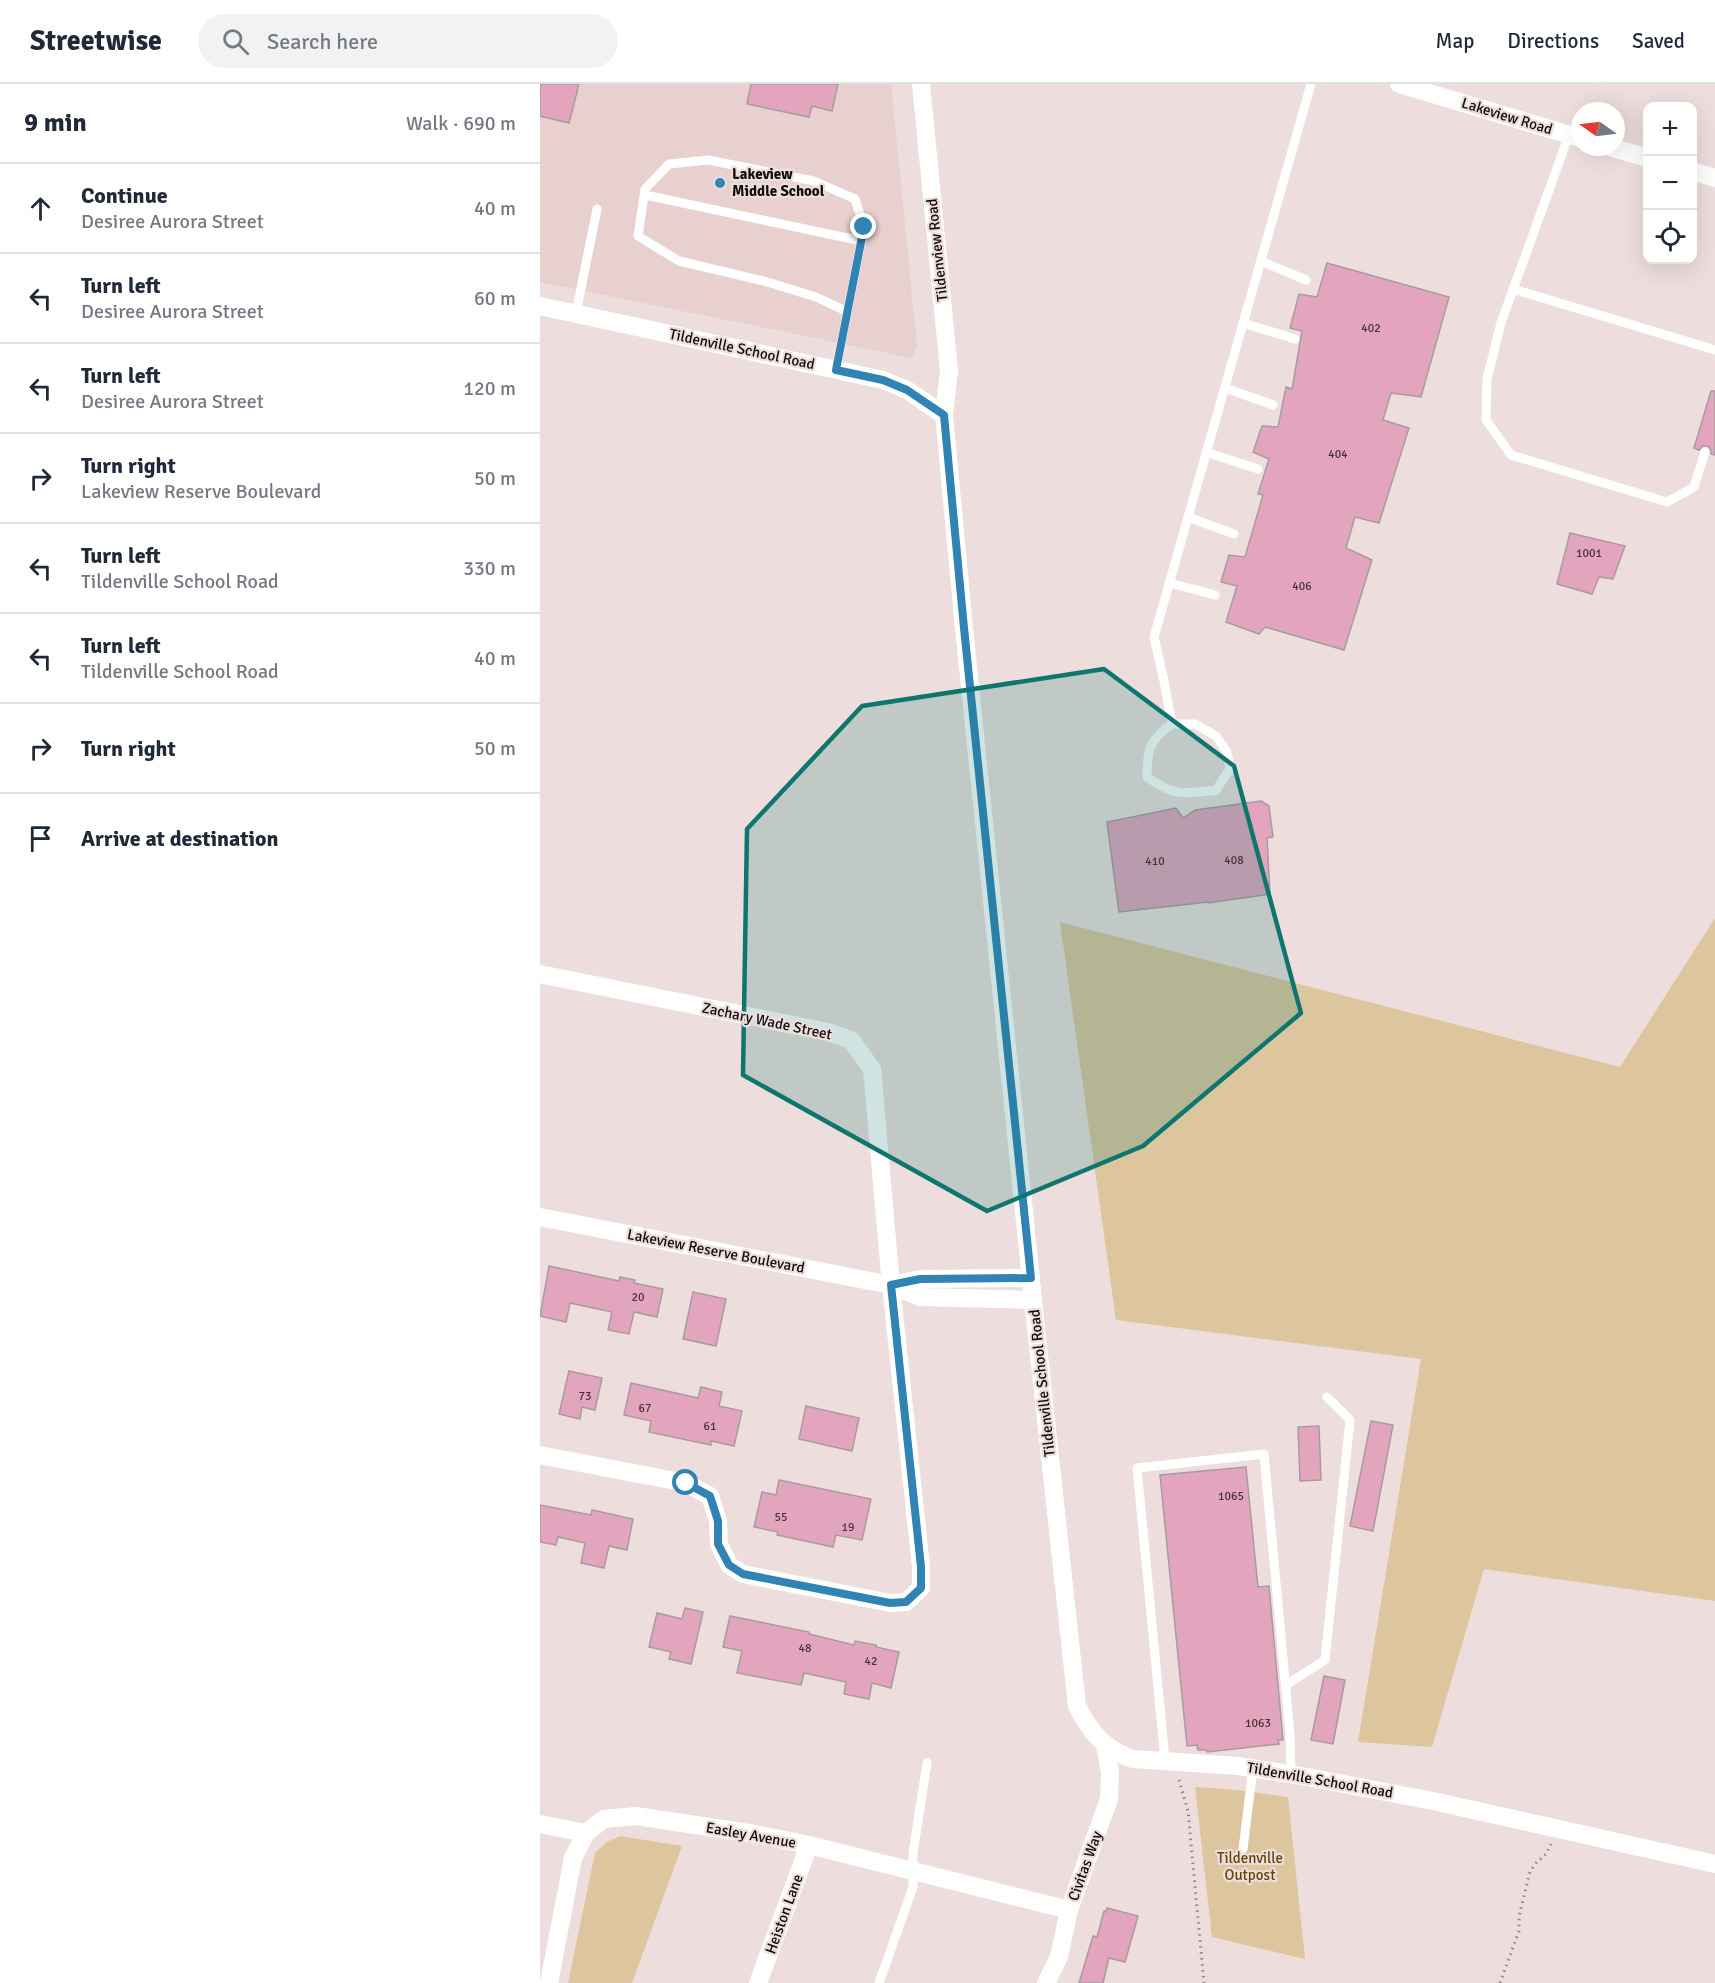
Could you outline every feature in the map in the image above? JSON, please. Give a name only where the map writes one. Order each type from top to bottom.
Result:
[{"type":"street","name":"Tildenview Road","points":[[921,84],[949,371],[944,415]]},
{"type":"street","name":"Lakeview Road","points":[[1399,84],[1571,135]]},
{"type":"street","points":[[1625,151],[1643,157]]},
{"type":"street","points":[[1697,173],[1715,178]]},
{"type":"street","name":"Tildenville School Road","points":[[540,306],[883,380],[907,390],[944,415],[1033,1300],[1077,1706],[1087,1726],[1105,1746],[1119,1755],[1132,1759],[1170,1766],[1253,1768],[1294,1774],[1715,1864]]},
{"type":"street","name":"Zachary Wade Street","points":[[540,974],[828,1032],[851,1040],[872,1069],[891,1285],[921,1567],[921,1588],[906,1602],[890,1603],[743,1574],[729,1565],[718,1544],[718,1521],[710,1496],[686,1483],[540,1455]]},
{"type":"street","name":"Lakeview Reserve Boulevard","points":[[540,1217],[891,1285],[920,1297],[1033,1300]]},
{"type":"street","name":"Lakeview Reserve Boulevard","points":[[891,1285],[920,1279],[1031,1278]]},
{"type":"street","name":"Civitas Way","points":[[1046,1983],[1059,1957],[1069,1910],[1109,1799],[1110,1772],[1105,1746]]},
{"type":"street","name":"Easley Avenue","points":[[586,1833],[604,1819],[636,1816],[755,1834],[810,1845],[1069,1910]]},
{"type":"street","points":[[540,1824],[586,1833],[573,1858],[549,1983]]},
{"type":"street","name":"Heiston Lane","points":[[758,1983],[810,1845]]},
{"type":"lane","points":[[1172,724],[1154,638],[1311,84]]},
{"type":"lane","points":[[1571,146],[1501,322],[1487,379],[1486,420],[1511,455],[1667,502],[1694,487],[1705,452]]},
{"type":"lane","points":[[836,370],[864,227],[855,199],[814,181],[708,160],[669,164],[645,189],[639,236],[679,261],[784,287],[816,297],[846,312]]},
{"type":"lane","points":[[645,195],[862,241]]},
{"type":"lane","points":[[576,313],[597,209]]},
{"type":"lane","points":[[1261,261],[1306,280]]},
{"type":"lane","points":[[1513,289],[1715,350]]},
{"type":"lane","points":[[1243,323],[1295,339]]},
{"type":"lane","points":[[1224,388],[1273,405]]},
{"type":"lane","points":[[1206,452],[1258,469]]},
{"type":"lane","points":[[1188,517],[1233,534]]},
{"type":"lane","points":[[1170,583],[1215,595]]},
{"type":"lane","points":[[1172,724],[1195,724],[1216,736],[1227,752],[1230,769],[1216,790],[1178,794],[1164,789],[1147,777],[1147,753],[1157,734],[1172,724]]},
{"type":"lane","points":[[1286,1684],[1324,1660],[1350,1420],[1327,1397]]},
{"type":"lane","points":[[1170,1766],[1137,1468],[1264,1454],[1294,1774]]},
{"type":"lane","points":[[879,1983],[913,1887],[913,1853],[927,1763]]},
{"type":"lane","points":[[1243,1849],[1253,1768]]},
{"type":"path","points":[[1170,1766],[1182,1788],[1188,1811],[1204,1983]]},
{"type":"path","points":[[1500,1983],[1519,1931],[1519,1916],[1530,1872],[1546,1854],[1553,1836]]},
{"type":"highlighted area","points":[[1104,669],[1234,766],[1301,1013],[1143,1146],[987,1211],[743,1075],[747,829],[862,706]]},
{"type":"shaded area","name":"Lakeview Middle School","points":[[540,84],[891,84],[917,346],[912,358],[540,282]]},
{"type":"green space","points":[[1715,918],[1715,1601],[1484,1569],[1432,1747],[1358,1742],[1421,1359],[1116,1320],[1060,922],[1620,1067]]},
{"type":"green space","name":"Tildenville Outpost","points":[[1195,1787],[1288,1797],[1305,1959],[1212,1937]]},
{"type":"green space","points":[[620,1836],[682,1846],[632,1983],[568,1983],[595,1853],[607,1842]]},
{"type":"building","points":[[540,84],[579,84],[569,123],[540,116]]},
{"type":"building","points":[[751,84],[838,84],[832,111],[812,106],[809,117],[747,104]]},
{"type":"building","points":[[1327,263],[1449,297],[1421,397],[1391,393],[1383,420],[1409,428],[1379,523],[1355,517],[1346,548],[1372,560],[1344,650],[1265,627],[1259,634],[1226,622],[1237,586],[1221,582],[1229,555],[1245,557],[1263,495],[1258,494],[1269,459],[1253,452],[1262,426],[1278,427],[1286,387],[1292,389],[1302,331],[1290,328],[1299,294],[1317,297]]},
{"type":"building","points":[[1711,391],[1715,391],[1715,455],[1711,454],[1708,446],[1703,446],[1699,450],[1694,448]]},
{"type":"building","points":[[1570,533],[1625,546],[1613,579],[1599,577],[1592,594],[1557,584]]},
{"type":"building","points":[[1261,801],[1269,806],[1273,837],[1267,838],[1270,894],[1119,912],[1107,822],[1176,808],[1183,818],[1195,810]]},
{"type":"building","points":[[549,1266],[619,1281],[620,1277],[635,1280],[634,1283],[663,1289],[657,1317],[634,1312],[629,1334],[608,1330],[612,1312],[570,1303],[566,1322],[540,1316]]},
{"type":"building","points":[[693,1292],[726,1299],[716,1346],[683,1339]]},
{"type":"building","points":[[569,1371],[602,1378],[595,1410],[582,1407],[580,1419],[559,1414]]},
{"type":"building","points":[[631,1383],[698,1398],[701,1387],[722,1392],[719,1406],[742,1411],[734,1446],[711,1441],[711,1445],[649,1432],[651,1421],[624,1415]]},
{"type":"building","points":[[806,1406],[859,1418],[852,1451],[799,1439]]},
{"type":"building","points":[[1371,1421],[1393,1425],[1373,1531],[1350,1526]]},
{"type":"building","points":[[1319,1426],[1321,1480],[1300,1481],[1298,1427]]},
{"type":"building","points":[[1246,1467],[1258,1587],[1269,1586],[1283,1740],[1278,1740],[1279,1744],[1207,1752],[1198,1750],[1197,1745],[1187,1746],[1160,1475]]},
{"type":"building","points":[[779,1480],[871,1499],[862,1540],[836,1535],[833,1547],[777,1535],[778,1532],[754,1527],[762,1492],[776,1495]]},
{"type":"building","points":[[540,1505],[591,1515],[592,1510],[633,1519],[627,1550],[609,1546],[604,1568],[581,1563],[585,1543],[558,1537],[556,1545],[540,1542]]},
{"type":"building","points":[[685,1608],[703,1612],[691,1664],[669,1659],[671,1652],[649,1647],[657,1613],[682,1619]]},
{"type":"building","points":[[730,1616],[809,1632],[809,1634],[854,1645],[855,1641],[899,1652],[891,1688],[872,1683],[869,1699],[844,1694],[846,1682],[804,1673],[801,1685],[737,1673],[742,1651],[723,1647]]},
{"type":"building","points":[[1324,1676],[1345,1680],[1333,1744],[1311,1740]]},
{"type":"building","points":[[1107,1908],[1138,1916],[1125,1962],[1109,1958],[1103,1983],[1079,1983],[1093,1936],[1097,1937],[1104,1911],[1106,1912]]},
{"type":"place","name":"Lakeview Middle School","points":[[720,183]]},
{"type":"route","points":[[686,1483],[710,1496],[718,1521],[718,1544],[729,1565],[743,1574],[890,1603],[906,1602],[921,1588],[921,1567],[891,1285],[920,1279],[1031,1278],[944,415],[907,390],[883,380],[836,370],[864,227]]}]
